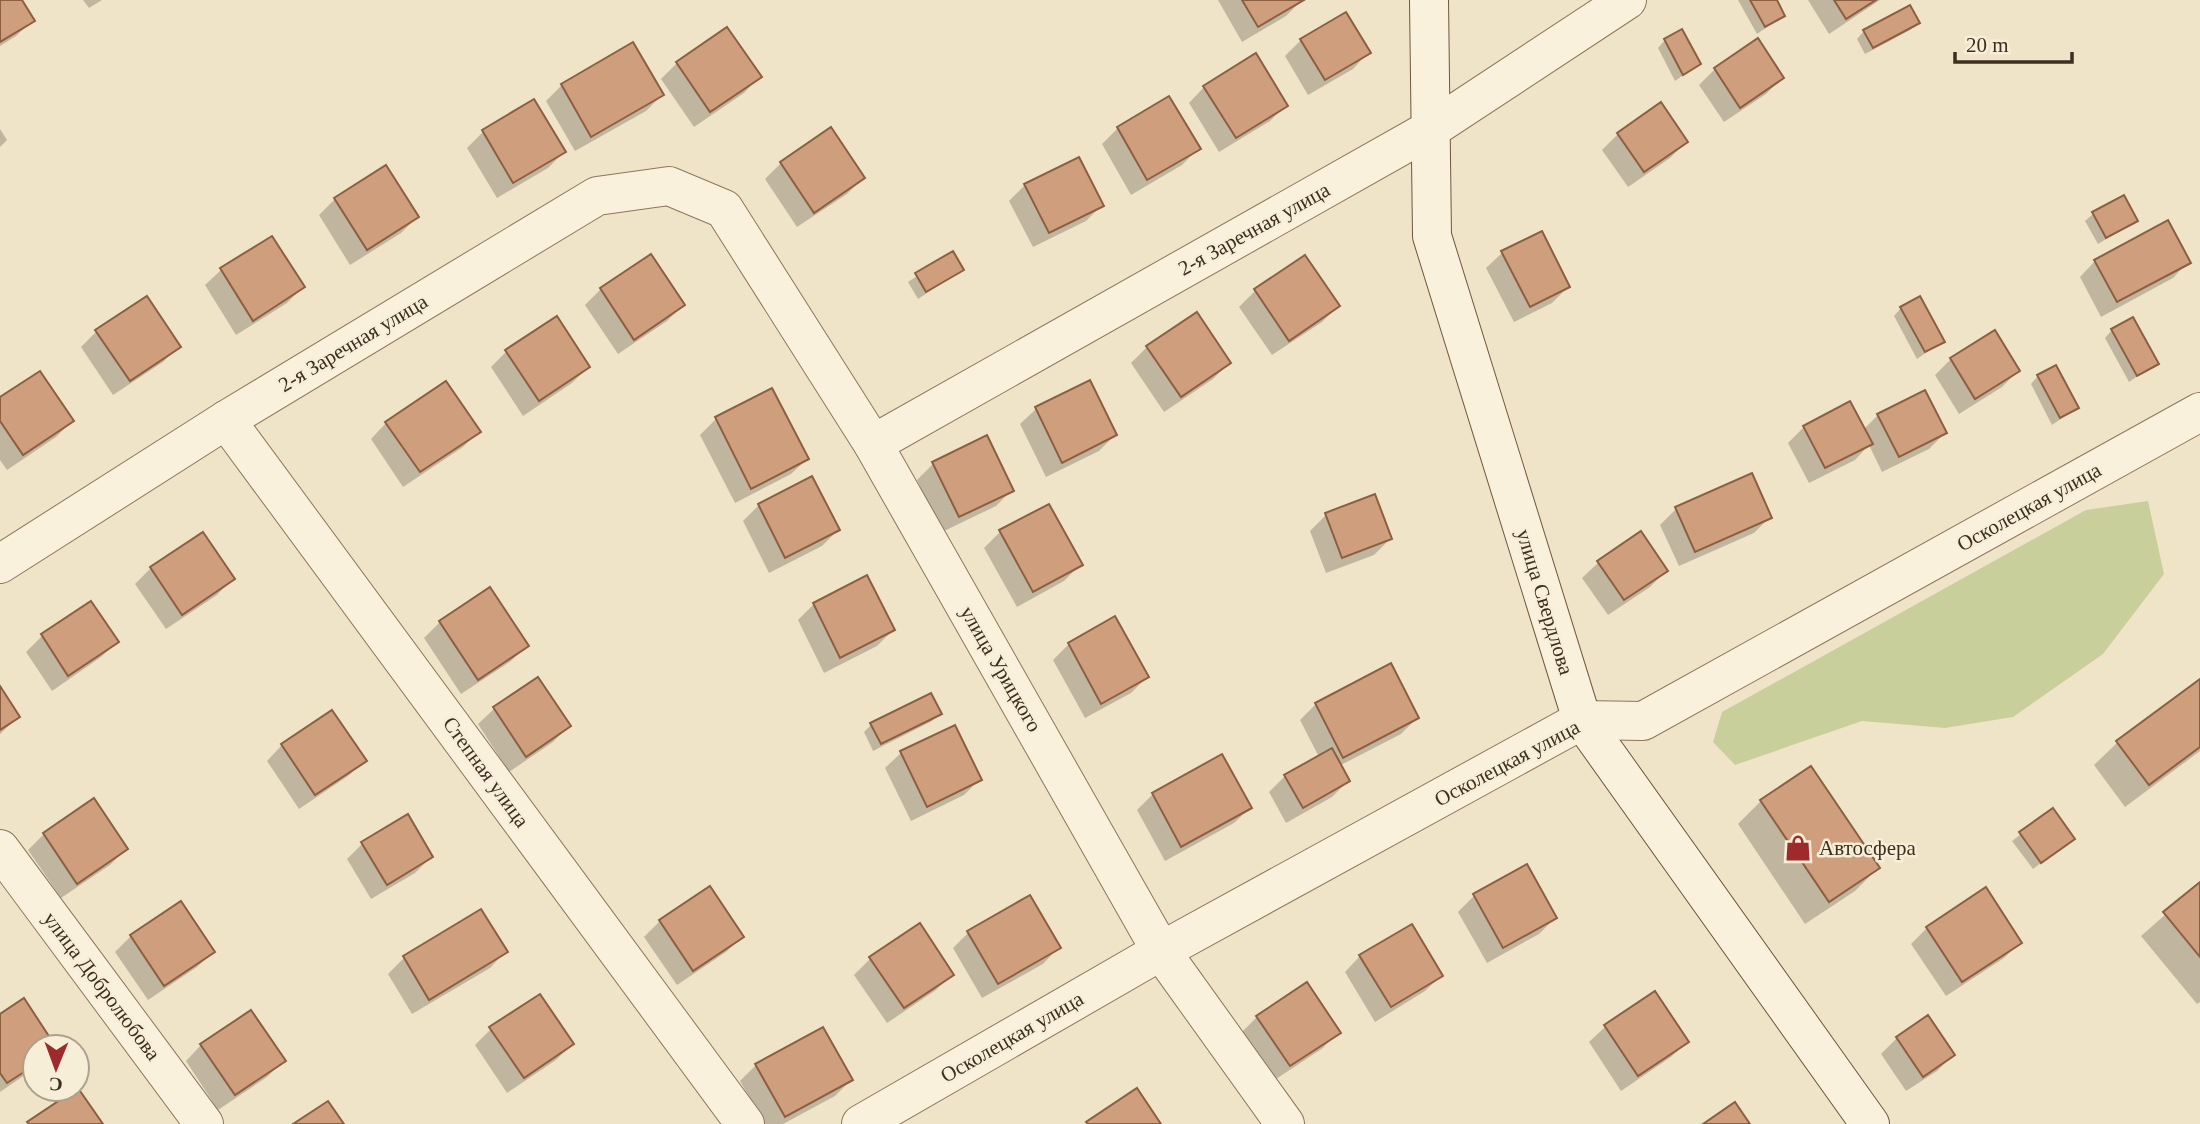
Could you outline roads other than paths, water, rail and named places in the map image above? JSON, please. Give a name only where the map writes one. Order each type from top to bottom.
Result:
[{"type":"street","name":"улица Свердлова","points":[[1429,0],[1432,236],[1582,720],[1870,1124]]},
{"type":"street","name":"2-я Заречная улица","points":[[873,444],[1431,129],[1627,0]]},
{"type":"street","name":"2-я Заречная улица","points":[[0,564],[226,420],[597,196],[669,186],[724,209]]},
{"type":"street","name":"улица Урицкого","points":[[724,209],[873,444],[1161,951],[1286,1124]]},
{"type":"street","name":"Осколецкая улица","points":[[861,1124],[1161,951],[1582,720],[1643,721],[2200,412]]},
{"type":"street","name":"Степная улица","points":[[226,420],[745,1124]]},
{"type":"street","name":"улица Добролюбова","points":[[0,849],[204,1124]]},
{"type":"place","name":"Автосфера","points":[[1798,848]]}]
